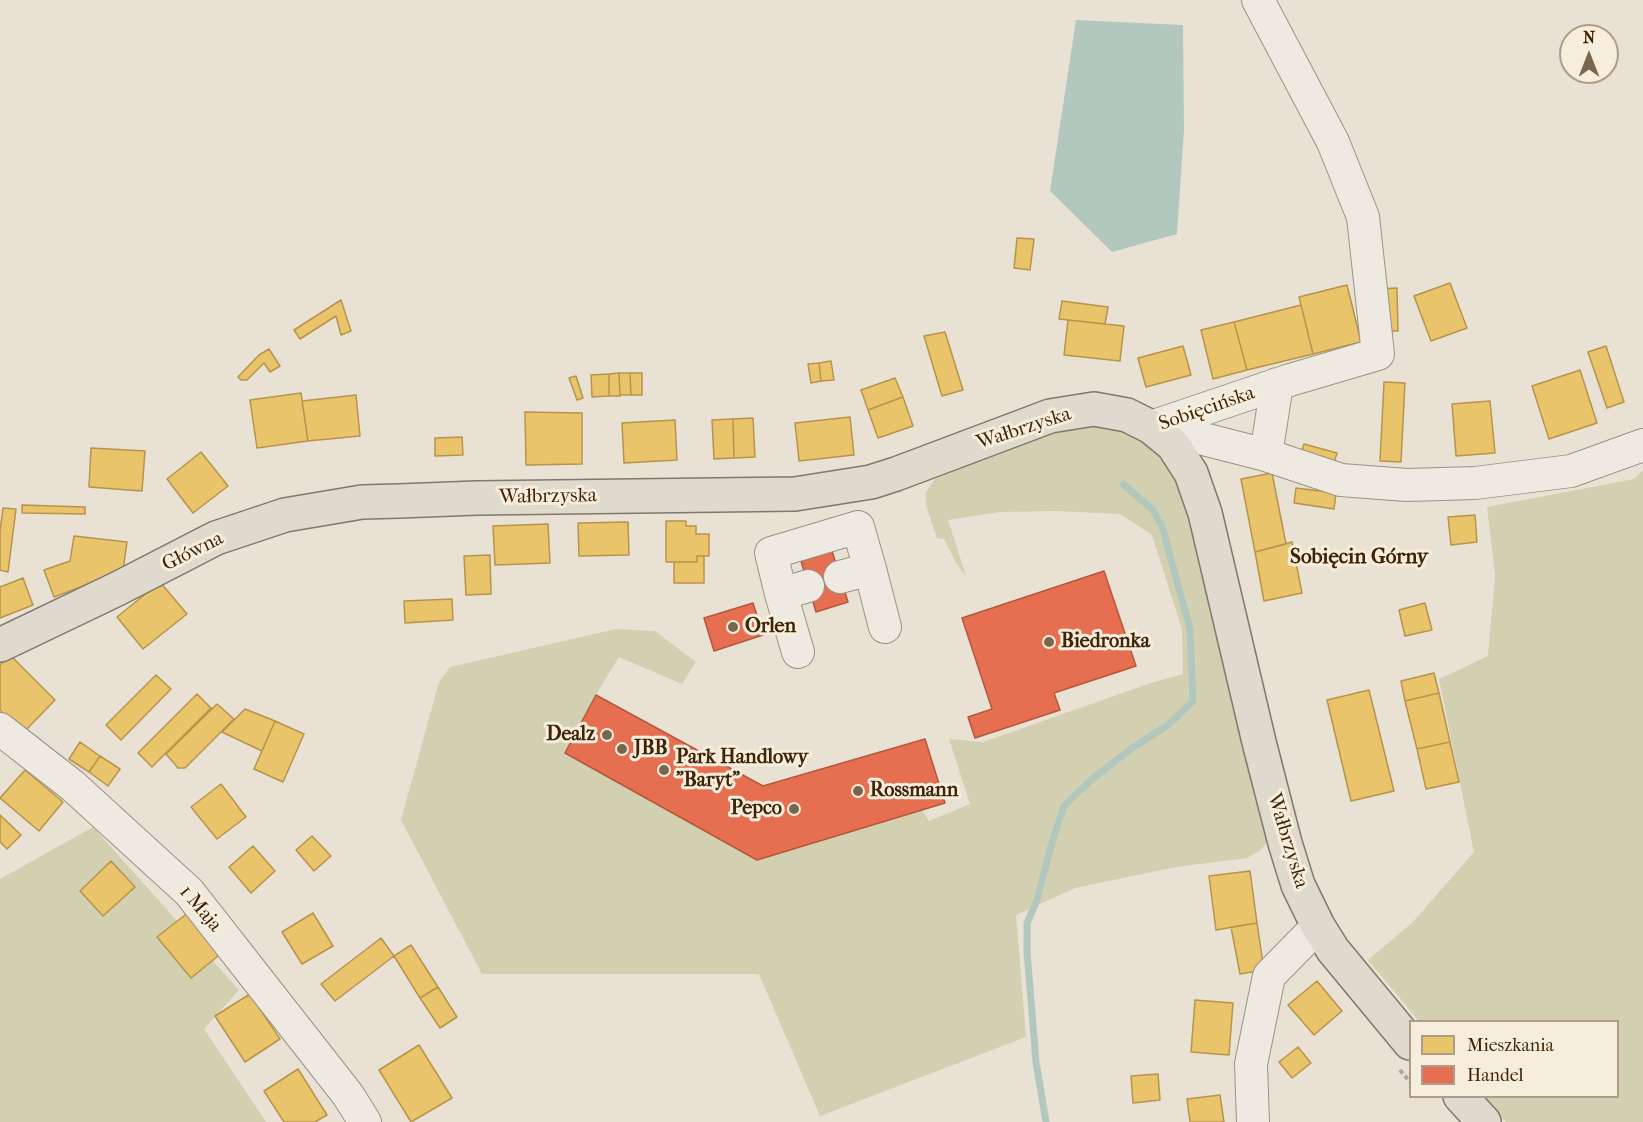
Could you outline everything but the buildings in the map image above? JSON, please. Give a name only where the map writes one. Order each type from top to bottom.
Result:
[{"type":"main road","name":"Wałbrzyska","points":[[399,501],[795,494],[870,482],[1050,416],[1094,409],[1127,415],[1151,427],[1173,445],[1191,473],[1205,513],[1258,742],[1298,885],[1318,926],[1334,950],[1409,1041]]},
{"type":"main road","name":"Główna","points":[[0,645],[216,538],[285,515],[362,502],[399,501]]},
{"type":"main road","points":[[1462,1098],[1484,1122]]},
{"type":"street","name":"Sobięcińska","points":[[1151,427],[1277,384],[1378,354],[1363,217],[1333,142],[1258,0]]},
{"type":"street","points":[[1266,455],[1277,384]]},
{"type":"street","name":"Sobięcińska","points":[[1151,427],[1266,455],[1341,480],[1407,484],[1475,483],[1571,471],[1643,445]]},
{"type":"street","points":[[798,652],[795,590],[771,553],[858,527],[885,627]]},
{"type":"street","points":[[840,577],[870,569]]},
{"type":"street","name":"1 Maja","points":[[0,729],[73,786],[189,892],[348,1095],[365,1122]]},
{"type":"street","points":[[1253,1122],[1251,1064],[1269,976],[1318,926]]},
{"type":"shaded area","points":[[1076,20],[1183,25],[1184,130],[1177,234],[1112,252],[1050,191]]},
{"type":"shaded area","points":[[1089,421],[1117,425],[1151,444],[1178,474],[1185,492],[1267,833],[1267,842],[1261,850],[1247,858],[1176,867],[1075,888],[1016,915],[1026,1037],[820,1116],[759,974],[482,974],[401,820],[439,682],[450,667],[616,629],[655,631],[696,662],[682,684],[619,657],[566,753],[757,860],[922,810],[929,821],[970,804],[949,739],[983,742],[1183,674],[1182,629],[1152,535],[1120,514],[1057,511],[1000,512],[948,520],[966,576],[956,563],[944,539],[937,538],[926,505],[926,492],[935,479],[1048,431]]},
{"type":"shaded area","points":[[1643,470],[1643,1122],[1506,1122],[1484,1098],[1619,1098],[1619,1020],[1418,1020],[1368,960],[1412,923],[1474,852],[1439,679],[1488,656],[1495,575],[1487,507],[1634,479]]},
{"type":"shaded area","points":[[93,827],[239,990],[204,1029],[266,1122],[0,1122],[0,879]]},
{"type":"waterway","points":[[1046,1122],[1036,1062],[1027,951],[1027,923],[1037,900],[1064,806],[1091,780],[1132,748],[1168,725],[1193,701],[1190,629],[1162,526],[1153,510],[1123,484]]},
{"type":"place","name":"Orlen","points":[[733,627]]},
{"type":"place","name":"Biedronka","points":[[1049,642]]},
{"type":"place","name":"Dealz","points":[[607,735]]},
{"type":"place","name":"JBB","points":[[622,749]]},
{"type":"place","name":"Park Handlowy \"Baryt\"","points":[[664,770]]},
{"type":"place","name":"Rossmann","points":[[858,791]]},
{"type":"place","name":"Pepco","points":[[794,809]]},
{"type":"district","name":"Sobięcin Górny","points":[[1359,558]]}]
